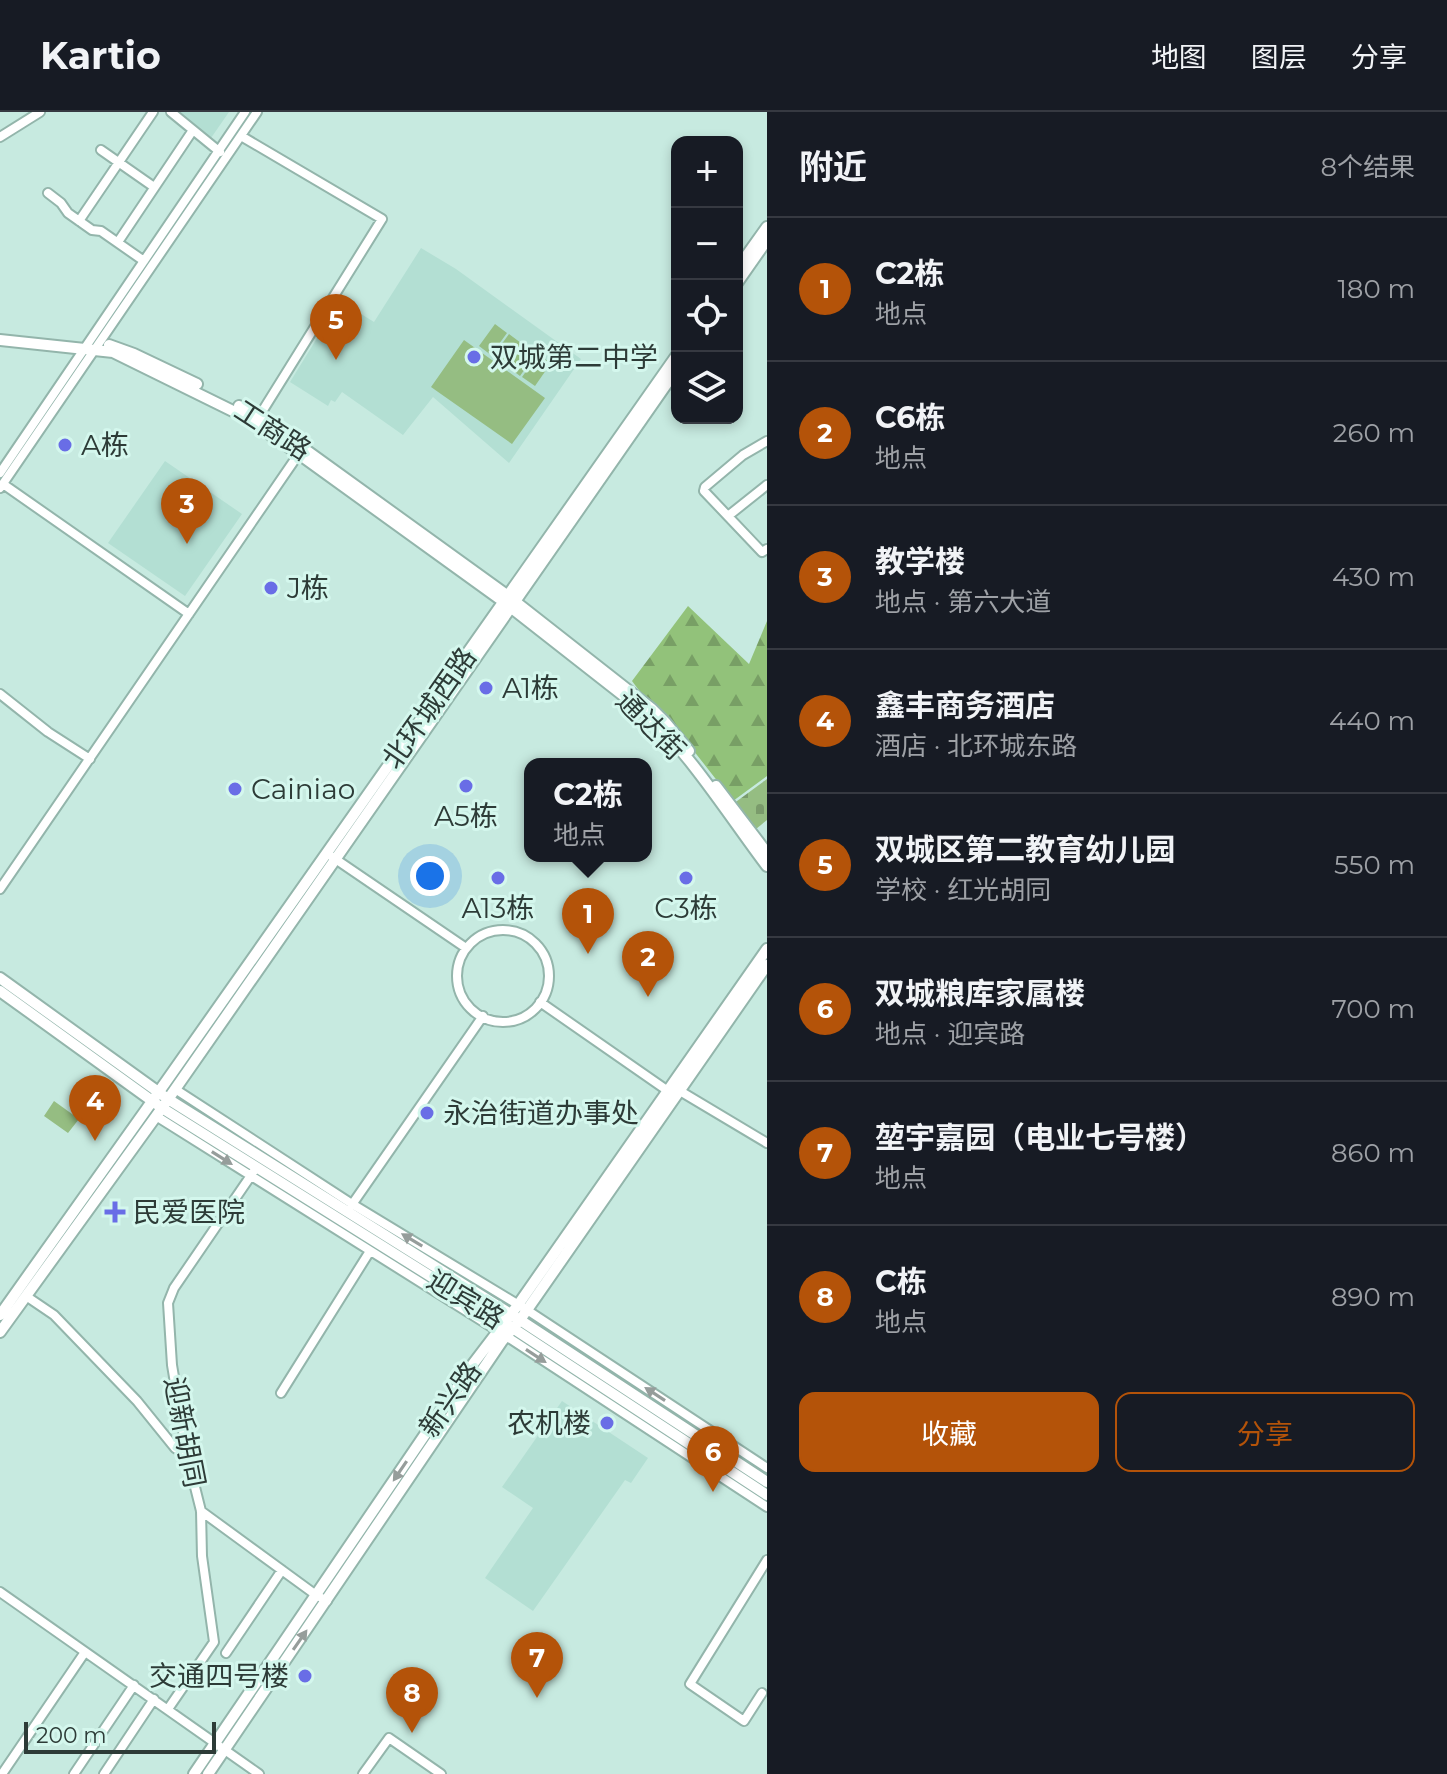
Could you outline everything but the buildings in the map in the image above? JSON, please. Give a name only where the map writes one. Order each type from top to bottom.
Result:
[{"type":"main road","points":[[743,261],[767,227]]},
{"type":"main road","points":[[739,280],[767,240]]},
{"type":"main road","name":"工商路","points":[[0,337],[91,347],[113,345],[229,400],[509,602]]},
{"type":"main road","name":"北环城西路","points":[[509,602],[671,364]]},
{"type":"main road","name":"北环城西路","points":[[159,1103],[509,602],[671,377]]},
{"type":"main road","name":"通达街","points":[[509,602],[639,698],[665,722],[767,853]]},
{"type":"main road","name":"通达街","points":[[509,602],[659,726],[767,866]]},
{"type":"main road","name":"北环城西路","points":[[159,1103],[175,1089],[331,856]]},
{"type":"main road","name":"新兴路","points":[[674,1091],[767,949]]},
{"type":"main road","name":"新兴路","points":[[208,1774],[220,1747],[316,1595],[767,965]]},
{"type":"main road","points":[[0,978],[159,1103]]},
{"type":"main road","points":[[0,991],[159,1103]]},
{"type":"main road","points":[[0,1332],[159,1103]]},
{"type":"main road","points":[[0,1315],[159,1103]]},
{"type":"main road","name":"迎宾路","points":[[159,1103],[253,1171],[347,1212],[370,1246],[512,1321],[767,1482]]},
{"type":"main road","name":"迎宾路","points":[[159,1103],[347,1212],[767,1495]]},
{"type":"main road","name":"新兴路","points":[[194,1774],[220,1747],[327,1601],[512,1321]]},
{"type":"street","points":[[0,137],[40,112]]},
{"type":"street","points":[[79,221],[153,112]]},
{"type":"street","points":[[171,112],[223,154]]},
{"type":"street","points":[[189,614],[1,486],[3,471],[223,154],[245,112]]},
{"type":"street","points":[[91,347],[144,261],[257,112]]},
{"type":"street","points":[[118,242],[193,130]]},
{"type":"street","points":[[241,136],[382,219],[256,420]]},
{"type":"street","points":[[101,150],[154,187]]},
{"type":"street","points":[[48,193],[79,221],[92,230],[101,231],[144,261]]},
{"type":"street","points":[[767,441],[743,455],[704,491],[762,552],[767,549]]},
{"type":"street","points":[[0,889],[301,451]]},
{"type":"street","points":[[728,516],[767,485]]},
{"type":"street","points":[[0,694],[48,732],[90,759]]},
{"type":"street","points":[[331,856],[466,948]]},
{"type":"street","points":[[508,930],[523,934],[536,943],[545,956],[548,972],[547,987],[540,1002],[530,1012],[503,1022],[476,1013],[465,1003],[459,990],[459,961],[466,948],[477,937],[492,931],[508,930]]},
{"type":"street","points":[[540,1002],[674,1091],[767,1143]]},
{"type":"street","points":[[175,1089],[347,1212],[483,1016]]},
{"type":"street","points":[[253,1171],[370,1246],[281,1393]]},
{"type":"street","name":"迎新胡同","points":[[168,1709],[214,1642],[202,1556],[201,1511],[187,1455],[171,1363],[168,1303],[174,1288],[253,1171]]},
{"type":"street","points":[[26,1296],[54,1315],[137,1401],[175,1448],[187,1455]]},
{"type":"street","points":[[512,1321],[767,1468]]},
{"type":"street","points":[[512,1321],[767,1507]]},
{"type":"street","points":[[201,1511],[327,1601]]},
{"type":"street","points":[[762,1693],[744,1721],[690,1684],[767,1560]]},
{"type":"street","points":[[226,1653],[282,1570]]},
{"type":"street","points":[[0,1592],[259,1774]]},
{"type":"street","points":[[2,1774],[85,1652]]},
{"type":"street","points":[[74,1774],[134,1685]]},
{"type":"street","points":[[104,1774],[154,1699]]},
{"type":"street","points":[[363,1774],[389,1738],[441,1774]]},
{"type":"shaded area","points":[[178,112],[229,112],[211,138]]},
{"type":"shaded area","name":"双城第二中学","points":[[421,248],[456,269],[581,359],[509,463],[433,397],[403,435],[342,392],[328,406],[290,382],[340,301],[374,322]]},
{"type":"shaded area","points":[[165,461],[242,514],[185,596],[108,543]]},
{"type":"shaded area","points":[[562,1401],[648,1458],[631,1483],[625,1480],[533,1611],[485,1578],[533,1508],[502,1487]]},
{"type":"green space","points":[[495,324],[507,333],[491,355],[479,346]]},
{"type":"green space","points":[[509,334],[521,343],[506,365],[493,356]]},
{"type":"green space","points":[[464,340],[545,398],[512,444],[431,387]]},
{"type":"green space","points":[[524,344],[536,353],[520,376],[508,367]]},
{"type":"green space","points":[[538,355],[551,363],[535,386],[522,377]]},
{"type":"green space","points":[[688,606],[749,664],[767,621],[767,776],[733,801],[668,718],[632,681]]},
{"type":"green space","points":[[767,779],[767,820],[756,829],[733,804]]},
{"type":"green space","points":[[54,1101],[79,1119],[68,1133],[44,1116]]},
{"type":"place","name":"双城第二中学","points":[[474,357]]},
{"type":"place","name":"双城区第二教育幼儿园","points":[[336,360]]},
{"type":"place","name":"A栋","points":[[65,445]]},
{"type":"place","name":"教学楼","points":[[187,544]]},
{"type":"place","name":"J栋","points":[[271,588]]},
{"type":"place","name":"A1栋","points":[[486,688]]},
{"type":"place","name":"A5栋","points":[[466,786]]},
{"type":"place","name":"Cainiao","points":[[235,789]]},
{"type":"place","name":"A13栋","points":[[498,878]]},
{"type":"place","name":"C3栋","points":[[686,878]]},
{"type":"place","name":"C2栋","points":[[588,954]]},
{"type":"place","name":"C6栋","points":[[648,997]]},
{"type":"place","name":"永治街道办事处","points":[[427,1113]]},
{"type":"place","name":"鑫丰商务酒店","points":[[95,1141]]},
{"type":"place","name":"民爱医院","points":[[115,1212]]},
{"type":"place","name":"农机楼","points":[[607,1423]]},
{"type":"place","name":"双城粮库家属楼","points":[[713,1492]]},
{"type":"place","name":"交通四号楼","points":[[305,1676]]},
{"type":"place","name":"堃宇嘉园（电业七号楼）","points":[[537,1698]]},
{"type":"place","name":"C栋","points":[[412,1733]]}]
